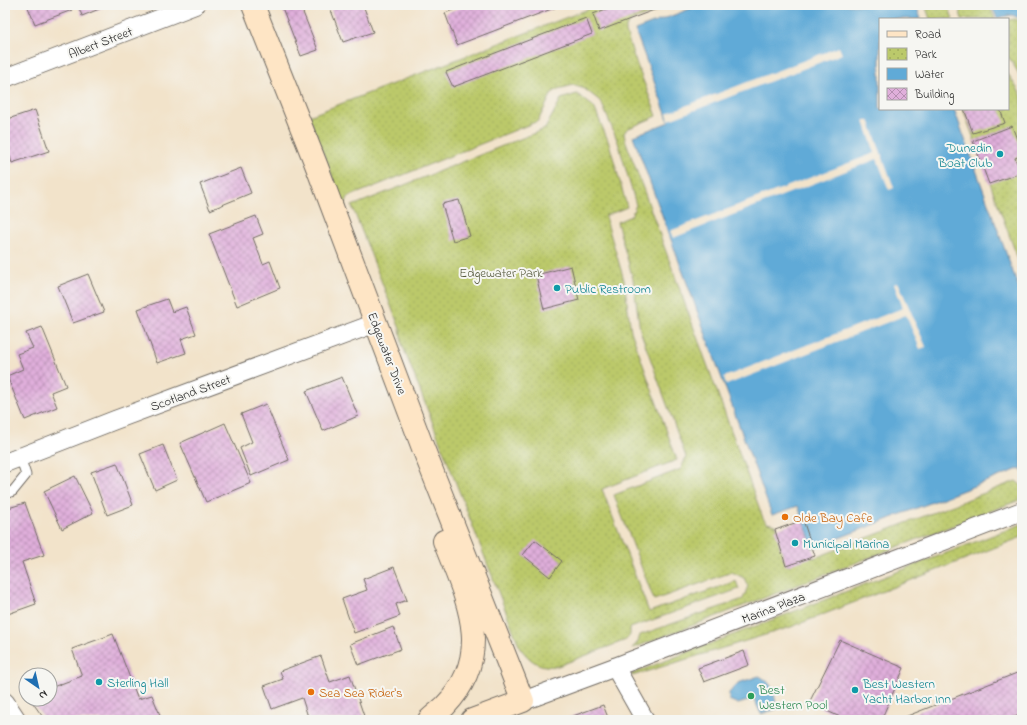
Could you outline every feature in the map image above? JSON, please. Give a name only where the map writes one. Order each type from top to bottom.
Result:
[{"type":"main road","name":"Edgewater Drive","points":[[253,5],[317,166],[424,448],[523,701]]},
{"type":"main road","points":[[424,448],[442,536],[468,604],[473,628],[472,657],[466,676],[445,706],[429,720]]},
{"type":"main road","points":[[472,720],[523,701]]},
{"type":"street","name":"Albert Street","points":[[5,78],[195,5]]},
{"type":"street","name":"Scotland Street","points":[[12,460],[376,323]]},
{"type":"street","name":"Marina Plaza","points":[[523,701],[616,667],[1022,511]]},
{"type":"street","points":[[616,667],[645,720]]},
{"type":"street","points":[[5,702],[17,720]]},
{"type":"lane","points":[[5,494],[13,491],[26,475],[12,460]]},
{"type":"green space","points":[[599,5],[672,5],[631,21],[626,27],[626,32],[634,57],[657,116],[627,129],[624,133],[625,139],[763,518],[767,523],[776,525],[785,549],[811,558],[817,557],[1016,481],[1022,486],[1022,499],[631,649],[638,642],[640,635],[743,599],[748,586],[744,578],[732,572],[654,600],[614,495],[681,469],[686,457],[640,330],[633,279],[617,222],[631,216],[636,205],[618,142],[602,104],[582,87],[574,85],[558,89],[552,93],[538,121],[348,197],[344,207],[309,116]]},
{"type":"green space","points":[[925,5],[948,5],[953,18],[930,18]]},
{"type":"green space","points":[[958,5],[989,5],[995,18],[962,18]]},
{"type":"green space","points":[[1015,19],[1022,22],[1022,79],[1009,58],[1009,20]]},
{"type":"green space","points":[[1009,76],[1022,96],[1022,190],[1019,200],[1022,210],[1022,270],[963,110],[1009,110]]},
{"type":"green space","name":"Edgewater Park","points":[[577,94],[594,107],[609,143],[627,207],[605,216],[624,280],[631,331],[677,460],[602,489],[649,612],[736,581],[739,589],[630,628],[630,635],[626,640],[558,666],[546,666],[536,663],[520,648],[402,344],[400,329],[352,206],[545,129],[561,99]]},
{"type":"green space","points":[[1022,524],[1022,537],[791,627],[632,676],[631,674]]},
{"type":"water","points":[[700,5],[916,5],[921,18],[879,18],[879,110],[954,110],[1022,297],[1022,471],[1021,468],[813,548],[798,506],[772,515],[633,136],[669,122],[635,30]]},
{"type":"water","points":[[991,5],[1022,5],[1022,19],[1012,15],[997,18]]},
{"type":"water","name":"Best Western Pool","points":[[759,676],[768,682],[774,694],[777,709],[761,714],[754,699],[738,704],[729,700],[729,693],[738,683]]},
{"type":"pier","points":[[839,47],[842,54],[669,120],[667,113]]},
{"type":"pier","points":[[869,120],[894,188],[889,190],[877,159],[673,238],[670,231],[875,153],[864,121]]},
{"type":"pier","points":[[898,282],[926,347],[920,349],[906,315],[726,385],[724,377],[903,308],[894,284]]},
{"type":"building","points":[[27,5],[70,5],[72,10],[35,24]]},
{"type":"building","points":[[78,5],[109,5],[82,16]]},
{"type":"building","points":[[281,5],[300,5],[318,50],[301,56]]},
{"type":"building","points":[[329,5],[363,5],[373,32],[343,42]]},
{"type":"building","points":[[467,5],[562,5],[457,45],[445,13]]},
{"type":"building","points":[[616,5],[667,5],[599,31],[593,14]]},
{"type":"building","points":[[586,18],[592,34],[453,87],[446,72]]},
{"type":"building","points":[[35,110],[49,151],[12,163],[5,143],[5,120]]},
{"type":"building","points":[[964,110],[1000,110],[1005,123],[973,133]]},
{"type":"building","name":"Dunedin Boat Club","points":[[1012,126],[1022,153],[1022,155],[1015,158],[1021,173],[989,184],[973,141]]},
{"type":"building","points":[[241,168],[251,193],[210,210],[200,184]]},
{"type":"building","points":[[459,200],[470,236],[453,241],[442,204]]},
{"type":"building","points":[[256,216],[263,234],[253,238],[263,264],[270,261],[280,288],[237,306],[209,234]]},
{"type":"building","name":"Public Restroom","points":[[571,266],[579,300],[544,309],[536,275]]},
{"type":"building","points":[[88,274],[104,312],[73,323],[58,286]]},
{"type":"building","points":[[167,299],[172,312],[186,307],[196,334],[181,339],[186,353],[157,363],[138,309]]},
{"type":"building","points":[[42,327],[66,386],[51,392],[57,407],[25,420],[7,376],[23,369],[17,354],[33,348],[26,333]]},
{"type":"building","points":[[342,377],[358,416],[323,431],[306,391]]},
{"type":"building","points":[[266,404],[289,460],[251,476],[240,448],[252,442],[241,414]]},
{"type":"building","points":[[225,423],[251,483],[206,502],[180,443]]},
{"type":"building","points":[[163,445],[177,480],[155,490],[140,454]]},
{"type":"building","points":[[117,463],[133,505],[107,515],[91,472]]},
{"type":"building","points":[[75,476],[93,513],[62,529],[44,491]]},
{"type":"building","points":[[25,503],[44,555],[22,562],[36,604],[5,615],[5,509]]},
{"type":"building","name":"Municipal Marina","points":[[803,520],[815,556],[786,566],[775,530]]},
{"type":"building","points":[[535,540],[562,561],[550,577],[523,555]]},
{"type":"building","points":[[394,567],[407,600],[396,604],[400,616],[354,633],[342,599],[367,590],[363,579]]},
{"type":"building","points":[[393,627],[401,649],[358,665],[350,644]]},
{"type":"building","name":"Sterling Hall","points":[[113,634],[138,699],[152,695],[162,720],[45,720],[36,707],[58,707],[58,685],[82,676],[72,649]]},
{"type":"building","name":"Best Western Yacht Harbor Inn","points":[[840,640],[904,668],[881,720],[847,720],[809,703]]},
{"type":"building","points":[[744,651],[749,665],[704,682],[698,668]]},
{"type":"building","name":"Sea Sea Rider's","points":[[321,656],[330,682],[350,675],[365,719],[309,720],[302,698],[272,709],[264,686],[283,679],[280,671]]},
{"type":"building","name":"Best Western Yacht Harbor Inn","points":[[1022,671],[1022,714],[1007,720],[897,720]]},
{"type":"building","points":[[603,705],[609,720],[562,720]]},
{"type":"place","name":"Dunedin Boat Club","points":[[1000,154]]},
{"type":"place","name":"Public Restroom","points":[[557,288]]},
{"type":"place","name":"Olde Bay Cafe","points":[[785,517]]},
{"type":"place","name":"Municipal Marina","points":[[795,543]]},
{"type":"place","name":"Sterling Hall","points":[[99,682]]},
{"type":"place","name":"Best Western Yacht Harbor Inn","points":[[855,690]]},
{"type":"place","name":"Sea Sea Rider's","points":[[311,692]]},
{"type":"place","name":"Best Western Pool","points":[[751,696]]}]
